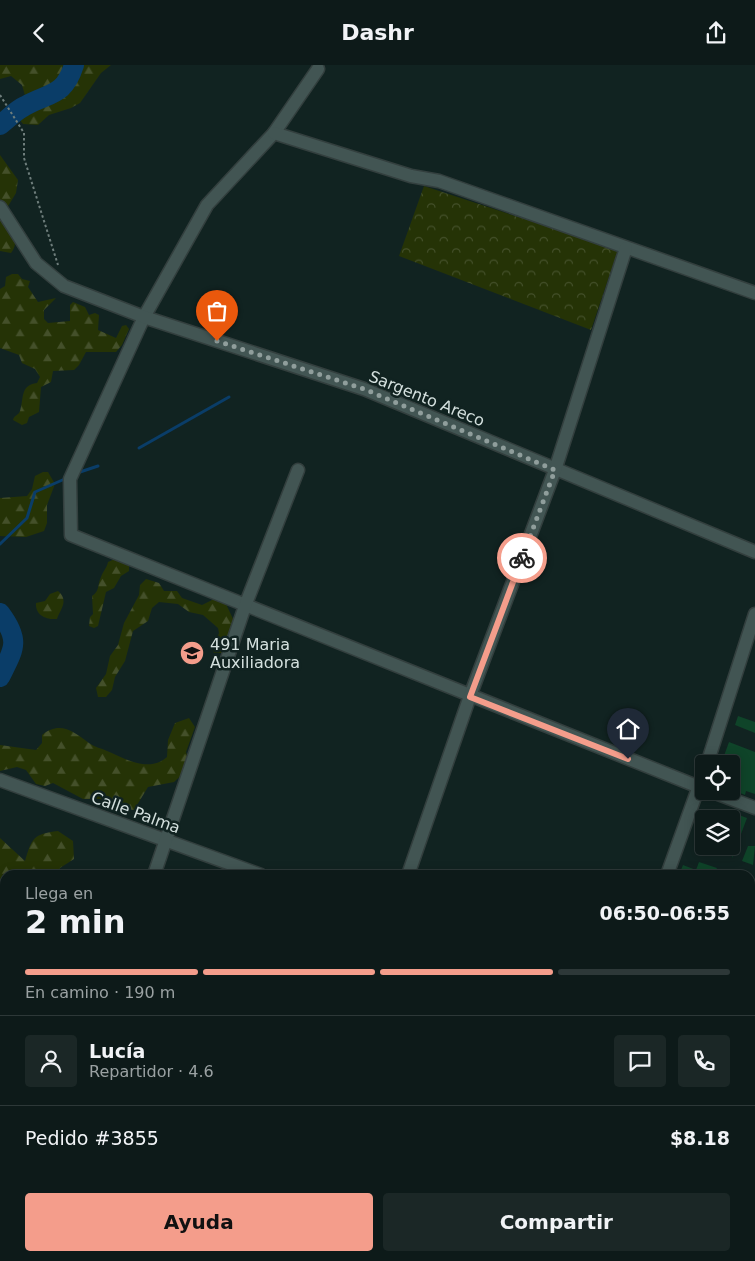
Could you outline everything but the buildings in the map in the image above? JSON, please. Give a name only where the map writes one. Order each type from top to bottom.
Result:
[{"type":"street","points":[[318,69],[274,133],[207,205],[144,317],[70,479],[71,535],[470,697],[695,785]]},
{"type":"street","points":[[274,133],[411,176],[440,181],[755,293]]},
{"type":"street","name":"Sargento Areco","points":[[0,207],[36,263],[64,286],[144,317],[364,389],[755,552]]},
{"type":"street","points":[[410,870],[470,697],[555,470],[626,248]]},
{"type":"street","points":[[156,870],[245,606],[298,470]]},
{"type":"street","points":[[709,755],[755,614]]},
{"type":"street","name":"Calle Palma","points":[[0,780],[248,870]]},
{"type":"street","points":[[669,870],[699,800]]},
{"type":"street","points":[[734,800],[755,808]]},
{"type":"path","points":[[0,95],[24,133],[24,158],[58,268]]},
{"type":"green space","points":[[0,65],[111,65],[101,73],[80,103],[49,115],[38,125],[23,124],[15,114],[26,99],[22,85],[11,76],[0,79]]},
{"type":"green space","points":[[0,155],[18,180],[16,193],[7,208],[15,237],[14,248],[11,253],[0,251]]},
{"type":"green space","points":[[424,186],[618,250],[591,330],[399,256]]},
{"type":"green space","points":[[18,274],[22,279],[30,281],[28,287],[38,302],[56,298],[44,310],[44,319],[48,323],[70,321],[70,305],[73,302],[85,307],[89,315],[95,313],[99,315],[98,330],[116,338],[122,326],[126,325],[129,329],[122,345],[116,352],[86,352],[74,370],[53,371],[51,382],[41,387],[39,412],[29,417],[27,423],[22,425],[13,420],[20,411],[25,389],[37,383],[40,377],[35,369],[22,363],[19,355],[0,348],[0,289],[5,286],[6,277]]},
{"type":"green space","points":[[48,472],[55,484],[47,505],[47,523],[44,531],[26,537],[0,536],[0,498],[27,496],[32,489],[35,476]]},
{"type":"green space","points":[[117,558],[129,563],[129,571],[121,576],[114,588],[106,592],[98,626],[94,628],[89,626],[90,617],[93,614],[92,596],[97,590],[108,562]]},
{"type":"green space","points":[[146,579],[159,583],[164,591],[177,591],[182,598],[202,605],[214,599],[226,604],[234,621],[223,653],[214,653],[213,648],[219,633],[218,628],[203,615],[189,612],[178,604],[159,602],[152,608],[148,621],[133,631],[125,661],[115,677],[112,690],[106,697],[98,697],[96,688],[106,674],[110,656],[118,645],[124,623],[139,595],[140,585]]},
{"type":"green space","points":[[58,591],[64,601],[57,619],[49,619],[39,614],[36,603],[45,601],[50,594]]},
{"type":"green space","points":[[189,718],[195,727],[186,752],[189,761],[187,770],[174,782],[148,787],[134,810],[116,808],[109,802],[101,799],[83,799],[53,783],[45,786],[36,784],[26,770],[17,767],[0,771],[0,745],[36,750],[42,743],[42,735],[55,728],[67,729],[93,746],[130,761],[153,764],[167,757],[168,740],[175,723]]},
{"type":"green space","points":[[58,831],[73,841],[74,859],[59,870],[0,870],[0,838],[25,861],[32,842],[43,834]]},
{"type":"waterway","points":[[0,125],[15,112],[61,88],[66,83],[74,65]]},
{"type":"waterway","points":[[139,448],[229,397]]},
{"type":"waterway","points":[[77,473],[98,466]]},
{"type":"waterway","points":[[0,544],[27,518],[35,492],[67,478]]},
{"type":"waterway","points":[[0,613],[7,623],[13,638],[12,652],[0,677]]},
{"type":"way so far","points":[[217,341],[364,389],[434,417],[555,470],[522,558]]},
{"type":"place","name":"491 Maria Auxiliadora","points":[[192,653]]},
{"type":"route","points":[[522,558],[470,697],[628,759]]}]
